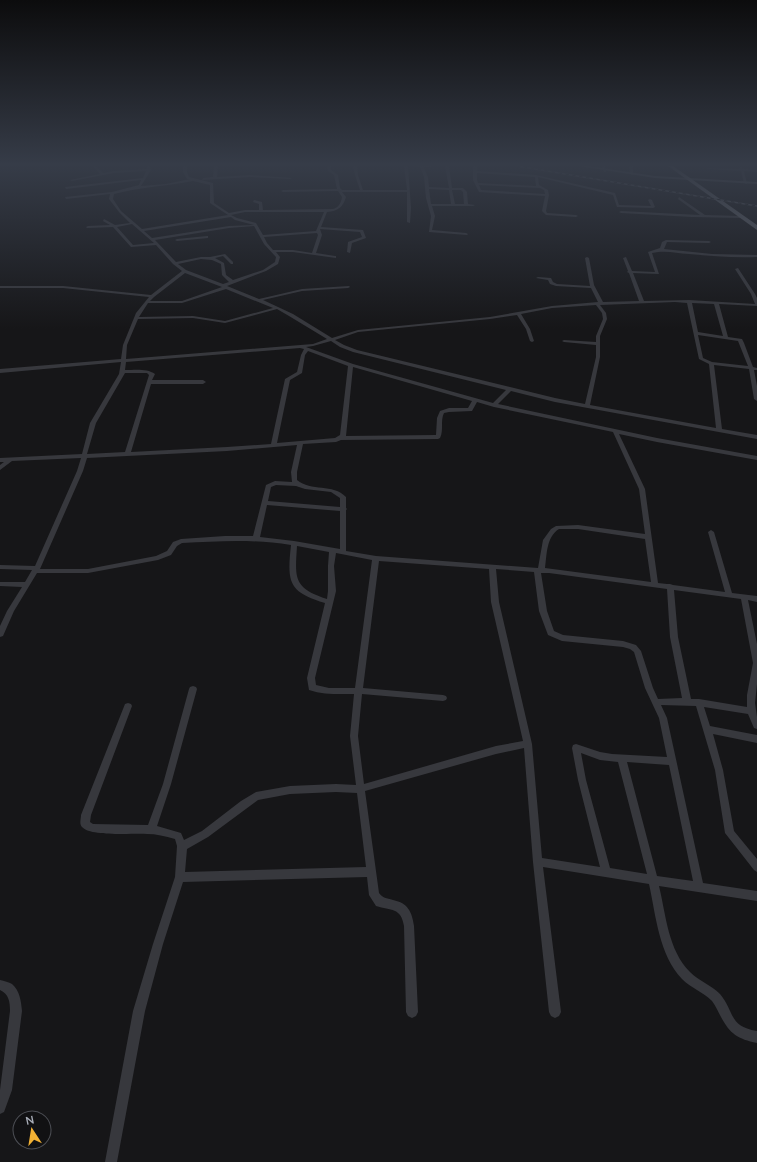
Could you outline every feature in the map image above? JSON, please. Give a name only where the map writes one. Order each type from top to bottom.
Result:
[{"type":"highway","points":[[746,220],[757,228]]},
{"type":"street","points":[[104,220],[114,226],[132,246],[136,247],[229,227],[256,226]]},
{"type":"street","points":[[130,220],[185,271],[277,308],[355,351],[467,377],[510,389],[587,406],[757,437]]},
{"type":"street","points":[[141,230],[199,220]]},
{"type":"street","points":[[147,302],[182,302],[225,287],[232,282],[260,272],[274,265],[278,259],[258,232],[254,223],[242,220]]},
{"type":"street","points":[[314,254],[320,235],[319,229],[322,220]]},
{"type":"street","points":[[432,220],[430,231],[466,234]]},
{"type":"street","points":[[88,227],[114,226],[133,223]]},
{"type":"street","points":[[261,236],[308,234],[319,229]]},
{"type":"street","points":[[258,232],[319,229],[362,231],[364,238],[350,242],[349,252]]},
{"type":"street","points":[[155,242],[207,237]]},
{"type":"street","points":[[661,250],[666,241],[709,242]]},
{"type":"street","points":[[630,272],[658,273],[650,252],[661,250],[726,256],[757,256]]},
{"type":"street","points":[[272,251],[335,257]]},
{"type":"street","points":[[176,263],[224,255],[232,263]]},
{"type":"street","points":[[211,258],[218,260],[223,264],[224,275],[232,282]]},
{"type":"street","points":[[587,258],[593,287],[605,316],[598,336],[598,357],[587,406]]},
{"type":"street","points":[[625,258],[642,302]]},
{"type":"street","points":[[0,372],[123,360],[143,360],[301,346],[322,343],[358,331],[490,318],[552,307],[599,303],[689,301],[757,304],[753,294],[737,270]]},
{"type":"street","points":[[0,634],[37,569],[75,484],[91,429],[97,415],[118,382],[123,371],[125,345],[136,318],[152,296],[185,271]]},
{"type":"street","points":[[538,278],[550,279],[551,283],[556,285],[593,287]]},
{"type":"street","points":[[259,300],[302,290],[348,286]]},
{"type":"street","points":[[0,287],[63,287],[152,296]]},
{"type":"street","points":[[689,301],[701,359],[711,363],[757,369]]},
{"type":"street","points":[[716,302],[726,337]]},
{"type":"street","points":[[136,318],[193,317],[225,322],[277,308]]},
{"type":"street","points":[[518,313],[528,328],[532,341]]},
{"type":"street","points":[[695,333],[737,338],[742,342],[751,368],[757,399]]},
{"type":"street","points":[[564,341],[598,344]]},
{"type":"street","points":[[301,346],[351,365],[494,405],[615,432],[757,458]]},
{"type":"street","points":[[274,445],[288,379],[299,373],[303,355],[307,349]]},
{"type":"street","points":[[711,363],[719,430]]},
{"type":"street","points":[[340,438],[343,432],[351,365]]},
{"type":"street","points":[[123,371],[151,372],[152,374],[127,454]]},
{"type":"street","points":[[149,382],[203,382]]},
{"type":"street","points":[[494,405],[510,389]]},
{"type":"street","points":[[0,460],[274,445],[340,438],[438,437],[440,434],[439,419],[442,412],[448,410],[470,410],[474,400]]},
{"type":"street","points":[[615,432],[642,489],[656,585]]},
{"type":"street","points":[[297,484],[294,481],[294,472],[300,443]]},
{"type":"street","points":[[0,468],[10,460]]},
{"type":"street","points":[[256,538],[267,489],[271,484],[297,484],[300,486],[341,494],[344,500],[343,552]]},
{"type":"street","points":[[264,503],[292,503],[311,507],[344,509]]},
{"type":"street","points":[[650,537],[578,527],[558,527],[548,535],[539,570],[544,618],[552,633],[562,638],[614,642],[633,647],[637,651],[649,688],[663,718],[699,886]]},
{"type":"street","points":[[711,532],[729,595]]},
{"type":"street","points":[[0,567],[88,571],[165,555],[175,544],[182,541],[200,539],[256,538],[294,543],[376,558],[539,570],[670,586],[757,599]]},
{"type":"street","points":[[294,543],[292,569],[294,582],[300,592],[307,596],[329,602]]},
{"type":"street","points":[[333,550],[331,566],[333,582],[311,678],[312,688],[329,691],[359,691],[443,698]]},
{"type":"street","points":[[376,558],[354,736],[360,789],[365,810],[374,895],[380,902],[398,906],[407,915],[409,926],[412,1012]]},
{"type":"street","points":[[492,566],[495,602],[528,744],[538,862],[555,1012]]},
{"type":"street","points":[[0,584],[27,585]]},
{"type":"street","points":[[670,586],[674,637],[687,701]]},
{"type":"street","points":[[744,597],[757,663],[750,696],[752,718],[757,726]]},
{"type":"street","points":[[152,828],[167,784],[193,689]]},
{"type":"street","points":[[656,702],[699,702],[751,711]]},
{"type":"street","points":[[699,702],[719,770],[730,833],[757,867]]},
{"type":"street","points":[[111,1162],[139,1011],[158,944],[180,877],[182,846],[178,836],[152,828],[99,829],[91,828],[85,824],[86,815],[128,706]]},
{"type":"street","points":[[707,729],[757,739]]},
{"type":"street","points":[[182,846],[205,834],[256,796],[290,790],[336,788],[360,789],[496,750],[528,744]]},
{"type":"street","points":[[606,873],[582,780],[576,748],[600,756],[673,761]]},
{"type":"street","points":[[620,758],[653,879],[664,931],[681,969],[691,982],[715,997],[726,1012],[731,1024],[741,1033],[757,1037]]},
{"type":"street","points":[[538,862],[757,896]]},
{"type":"street","points":[[180,877],[371,872]]},
{"type":"street","points":[[0,985],[8,988],[15,998],[16,1011],[6,1090],[0,1108]]}]
